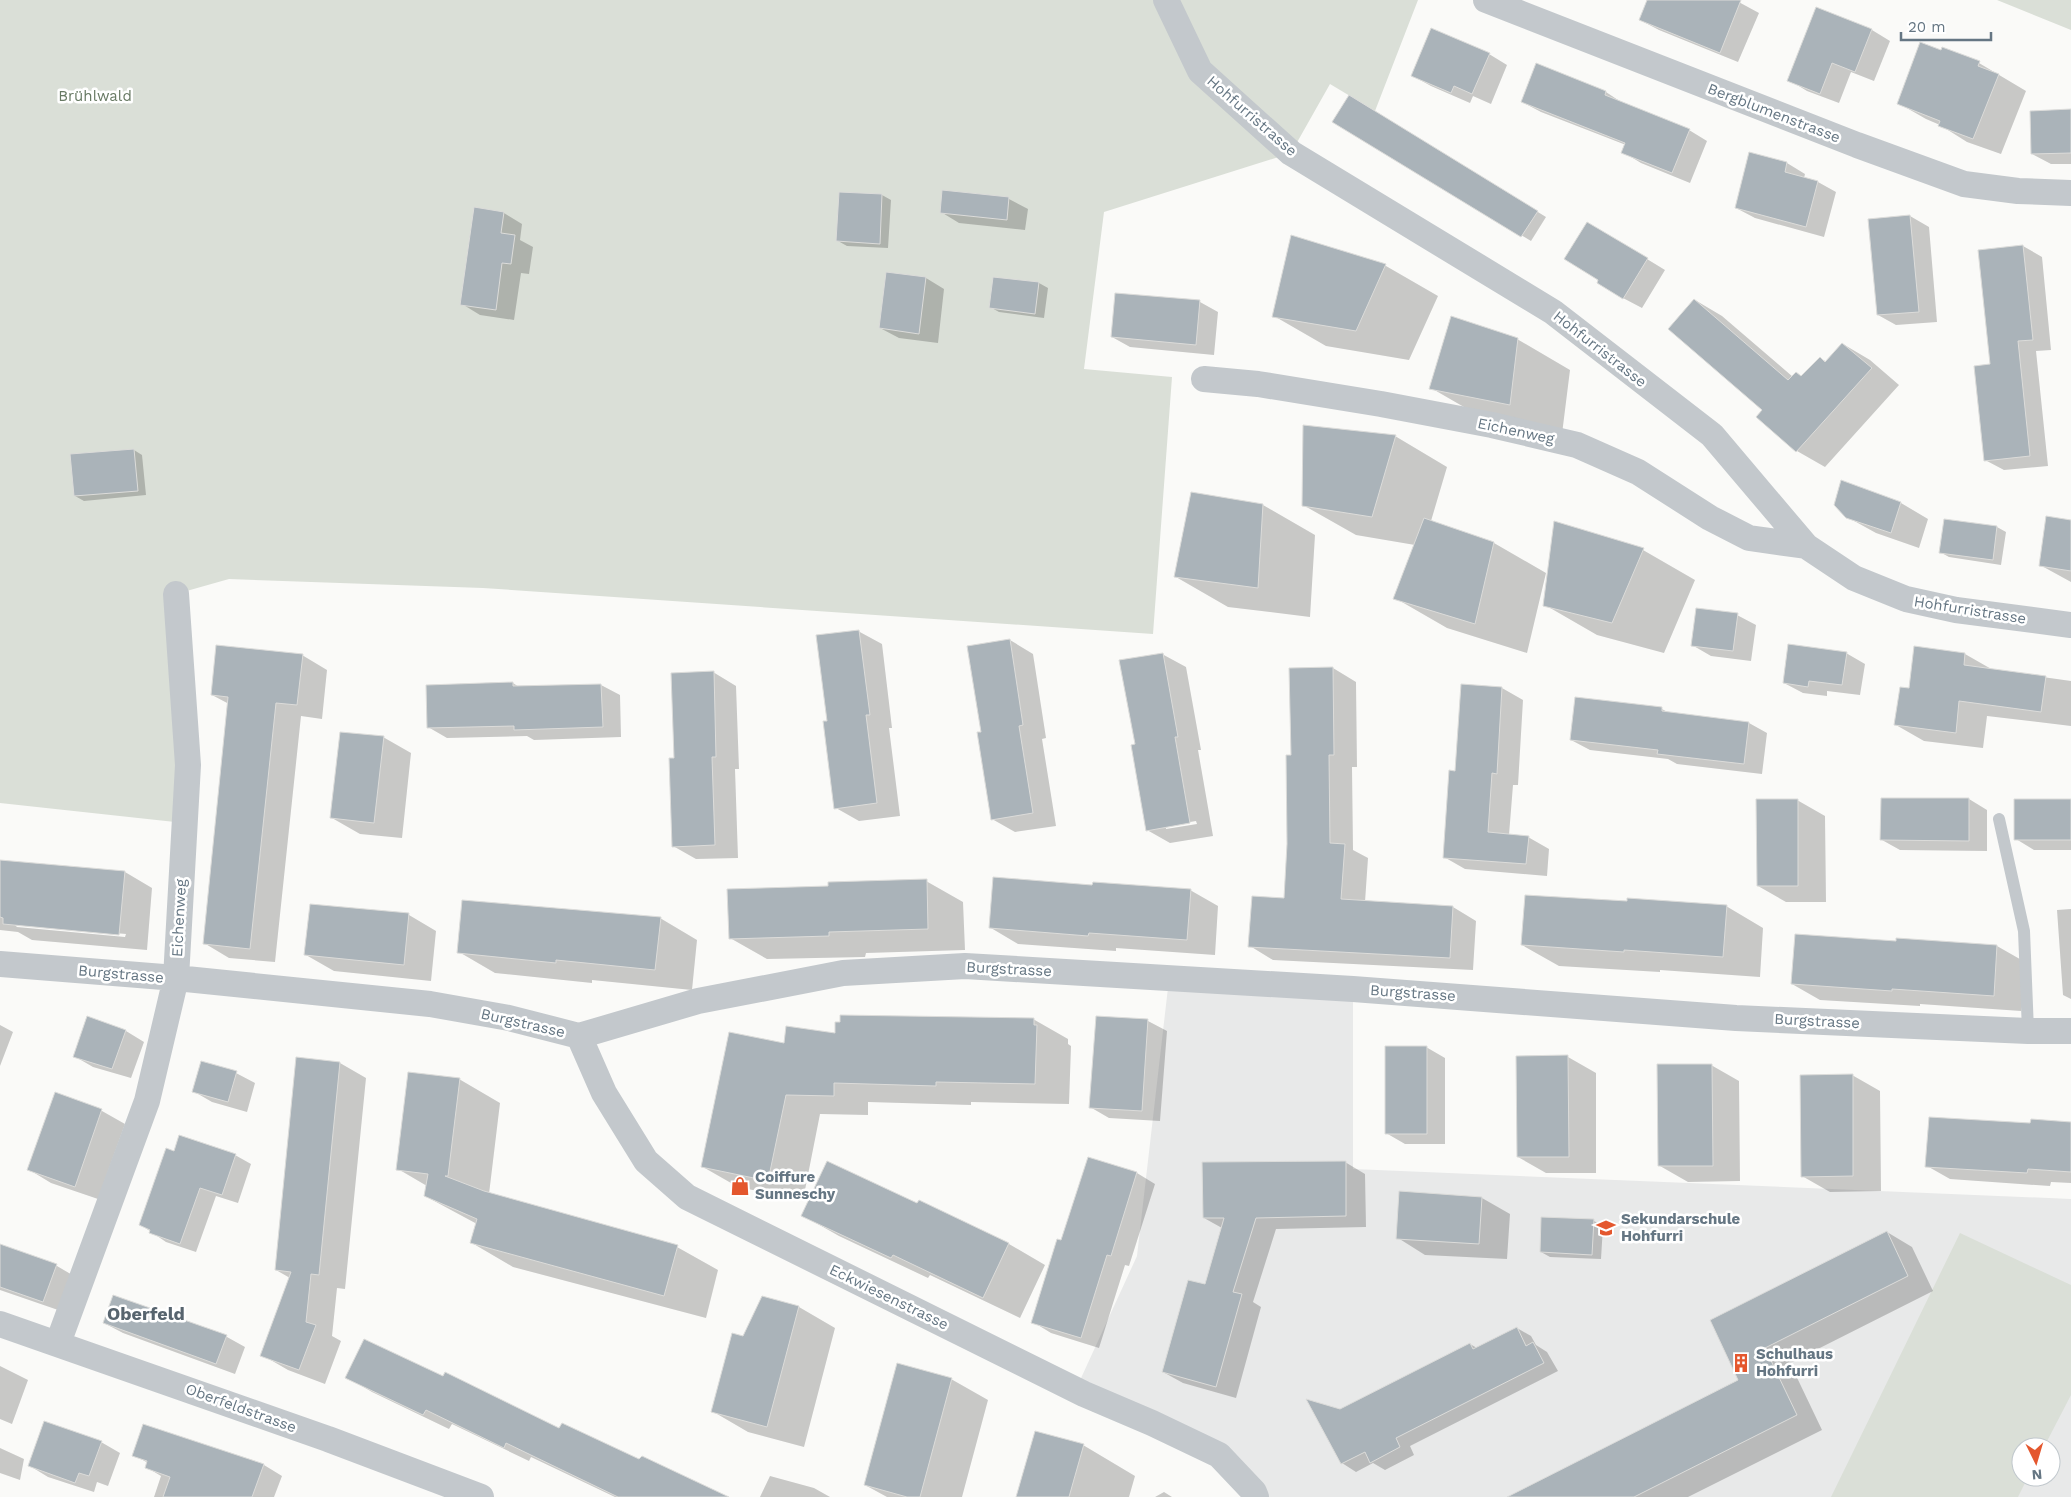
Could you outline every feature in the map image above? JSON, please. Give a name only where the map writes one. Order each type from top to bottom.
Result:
[{"type":"street","name":"Hohfurristrasse","points":[[1166,0],[1200,71],[1291,152],[1553,312],[1712,435],[1806,546],[1854,578],[1906,599],[1956,610],[2071,625]]},
{"type":"street","name":"Bergblumenstrasse","points":[[1486,0],[1857,145],[1964,184],[2018,191],[2071,193]]},
{"type":"street","name":"Eichenweg","points":[[1204,379],[1258,384],[1381,404],[1492,425],[1576,445],[1638,472],[1710,518],[1749,538],[1806,546]]},
{"type":"street","name":"Eichenweg","points":[[58,1343],[147,1101],[176,978],[188,765],[176,594]]},
{"type":"street","name":"Burgstrasse","points":[[0,964],[176,978],[430,1004],[510,1018],[579,1036],[698,1001],[843,974],[965,966],[1353,989],[1736,1018],[2028,1031],[2071,1031]]},
{"type":"street","name":"Eckwiesenstrasse","points":[[579,1036],[604,1093],[646,1161],[687,1197],[1084,1394],[1219,1455],[1254,1492],[1256,1497]]},
{"type":"street","name":"Oberfeldstrasse","points":[[0,1324],[328,1439],[481,1497]]},
{"type":"lane","points":[[1999,819],[2024,931],[2028,1031]]},
{"type":"shaded area","name":"Sekundarschule Hohfurri","points":[[1169,979],[1353,989],[1353,1169],[2071,1199],[2071,1497],[1256,1497],[1219,1455],[1076,1389],[1137,1256]]},
{"type":"green space","name":"Brühlwald","points":[[0,0],[1418,0],[1375,111],[1330,84],[1291,153],[1104,212],[1084,369],[1172,377],[1153,634],[483,588],[229,579],[176,594],[175,822],[0,803]]},
{"type":"green space","points":[[1997,0],[2071,0],[2071,30]]},
{"type":"green space","points":[[1960,1233],[2071,1285],[2071,1395],[2049,1437],[2011,1437],[2011,1487],[2023,1487],[2018,1497],[1831,1497]]},
{"type":"building","points":[[1647,0],[1741,0],[1720,53],[1639,20]]},
{"type":"building","points":[[1816,7],[1872,29],[1855,72],[1832,63],[1820,94],[1787,81]]},
{"type":"building","points":[[1431,28],[1490,53],[1472,94],[1454,86],[1451,93],[1411,76]]},
{"type":"building","points":[[1920,42],[1941,50],[1942,47],[1980,61],[1978,66],[1999,74],[1973,139],[1938,126],[1940,121],[1897,104]]},
{"type":"building","points":[[1536,63],[1606,91],[1605,95],[1690,129],[1672,173],[1621,153],[1625,143],[1521,102]]},
{"type":"building","points":[[1349,95],[1538,211],[1521,237],[1332,122]]},
{"type":"building","points":[[2071,109],[2071,153],[2031,154],[2030,111]]},
{"type":"building","points":[[1749,152],[1787,162],[1785,172],[1818,181],[1806,227],[1735,208]]},
{"type":"building","points":[[942,190],[1009,197],[1007,220],[940,213]]},
{"type":"building","points":[[839,192],[882,194],[880,244],[836,241]]},
{"type":"building","points":[[474,207],[504,212],[501,233],[515,235],[511,264],[502,263],[496,310],[460,305]]},
{"type":"building","points":[[1910,215],[1919,312],[1877,315],[1868,219]]},
{"type":"building","points":[[1587,222],[1648,258],[1623,299],[1597,283],[1598,280],[1564,259]]},
{"type":"building","points":[[1291,235],[1386,264],[1356,331],[1272,317]]},
{"type":"building","points":[[2023,245],[2033,340],[2018,341],[2030,456],[1984,461],[1974,366],[1990,364],[1978,250]]},
{"type":"building","points":[[886,272],[926,277],[919,334],[879,328]]},
{"type":"building","points":[[993,277],[1039,282],[1035,314],[989,308]]},
{"type":"building","points":[[1115,293],[1200,300],[1196,345],[1111,337]]},
{"type":"building","points":[[1694,299],[1788,380],[1796,372],[1801,376],[1820,357],[1825,362],[1842,343],[1872,368],[1796,452],[1756,417],[1762,410],[1668,329]]},
{"type":"building","points":[[1451,316],[1518,338],[1510,405],[1429,389]]},
{"type":"building","points":[[1303,425],[1396,435],[1372,517],[1302,506]]},
{"type":"building","points":[[134,449],[138,491],[74,496],[70,454]]},
{"type":"building","points":[[1841,480],[1901,502],[1891,533],[1846,518],[1834,505]]},
{"type":"building","points":[[1191,492],[1263,504],[1258,588],[1174,577]]},
{"type":"building","points":[[2046,516],[2071,520],[2071,571],[2039,566]]},
{"type":"building","points":[[1424,518],[1494,542],[1475,624],[1393,599]]},
{"type":"building","points":[[1944,519],[1997,526],[1993,560],[1939,553]]},
{"type":"building","points":[[1554,521],[1644,548],[1612,623],[1543,606]]},
{"type":"building","points":[[1696,608],[1738,613],[1733,651],[1691,646]]},
{"type":"building","points":[[859,630],[870,715],[866,715],[877,803],[834,809],[823,721],[827,721],[816,635]]},
{"type":"building","points":[[1010,639],[1023,725],[1019,726],[1033,813],[991,820],[977,732],[981,732],[967,646]]},
{"type":"building","points":[[1788,644],[1847,652],[1842,685],[1809,681],[1808,687],[1783,683]]},
{"type":"building","points":[[216,645],[303,654],[297,705],[276,703],[250,949],[203,944],[228,697],[211,695]]},
{"type":"building","points":[[1914,646],[1965,653],[1964,665],[2046,676],[2041,712],[1959,701],[1956,733],[1894,725],[1900,687],[1909,688]]},
{"type":"building","points":[[1163,653],[1178,737],[1175,737],[1190,823],[1146,831],[1131,745],[1135,744],[1119,660]]},
{"type":"building","points":[[1333,667],[1334,755],[1329,755],[1330,843],[1345,844],[1341,899],[1453,906],[1450,958],[1248,947],[1252,896],[1284,898],[1287,844],[1286,755],[1291,755],[1289,668]]},
{"type":"building","points":[[714,671],[716,757],[712,757],[715,845],[672,847],[669,758],[674,758],[671,673]]},
{"type":"building","points":[[513,682],[513,686],[601,684],[603,727],[514,730],[514,726],[427,728],[426,685]]},
{"type":"building","points":[[1461,684],[1502,687],[1497,774],[1492,773],[1488,832],[1529,836],[1526,864],[1443,858],[1449,770],[1455,771]]},
{"type":"building","points":[[1575,697],[1662,707],[1662,711],[1749,722],[1744,764],[1657,754],[1658,750],[1570,740]]},
{"type":"building","points":[[340,732],[384,736],[374,823],[330,818]]},
{"type":"building","points":[[1881,798],[1969,798],[1969,841],[1880,840]]},
{"type":"building","points":[[1756,799],[1798,799],[1798,886],[1757,886]]},
{"type":"building","points":[[2014,799],[2071,799],[2071,840],[2014,840]]},
{"type":"building","points":[[0,860],[125,871],[119,935],[3,924],[3,918],[0,917]]},
{"type":"building","points":[[993,877],[1092,885],[1093,882],[1191,889],[1187,940],[1089,933],[1088,936],[989,928]]},
{"type":"building","points":[[927,879],[928,929],[829,932],[829,936],[729,939],[727,889],[828,886],[828,882]]},
{"type":"building","points":[[1525,895],[1627,901],[1627,898],[1727,905],[1723,957],[1521,945]]},
{"type":"building","points":[[462,900],[661,917],[655,970],[457,953]]},
{"type":"building","points":[[310,904],[409,913],[404,965],[304,955]]},
{"type":"building","points":[[1795,934],[1997,945],[1994,996],[1791,984]]},
{"type":"building","points":[[840,1015],[1034,1018],[1034,1025],[1037,1025],[1035,1084],[936,1082],[936,1086],[834,1083],[834,1096],[786,1095],[768,1181],[701,1167],[729,1032],[784,1043],[786,1026],[835,1033],[835,1022],[840,1022]]},
{"type":"building","points":[[87,1016],[126,1030],[112,1069],[73,1057]]},
{"type":"building","points":[[1096,1016],[1148,1019],[1142,1111],[1089,1108]]},
{"type":"building","points":[[1385,1046],[1427,1046],[1427,1134],[1385,1134]]},
{"type":"building","points":[[1568,1055],[1569,1157],[1517,1157],[1516,1056]]},
{"type":"building","points":[[296,1057],[340,1062],[319,1275],[311,1274],[306,1322],[316,1325],[299,1370],[260,1356],[291,1272],[275,1270]]},
{"type":"building","points":[[201,1061],[237,1071],[228,1102],[192,1092]]},
{"type":"building","points":[[1657,1064],[1712,1064],[1713,1166],[1658,1166]]},
{"type":"building","points":[[408,1072],[460,1078],[448,1176],[445,1176],[484,1191],[678,1245],[664,1296],[470,1243],[477,1219],[424,1196],[428,1174],[396,1170]]},
{"type":"building","points":[[1853,1074],[1853,1176],[1801,1177],[1800,1075]]},
{"type":"building","points":[[55,1092],[102,1109],[75,1187],[27,1170]]},
{"type":"building","points":[[1929,1117],[2030,1123],[2031,1119],[2071,1122],[2071,1172],[2028,1169],[2027,1173],[1925,1167]]},
{"type":"building","points":[[179,1135],[236,1154],[222,1195],[200,1188],[180,1244],[149,1233],[150,1230],[139,1225],[166,1148],[174,1151]]},
{"type":"building","points":[[1088,1157],[1137,1172],[1111,1256],[1107,1255],[1081,1338],[1031,1323],[1057,1239],[1061,1240]]},
{"type":"building","points":[[827,1161],[917,1203],[919,1200],[1009,1243],[983,1298],[893,1255],[891,1258],[801,1216]]},
{"type":"building","points":[[1346,1161],[1346,1216],[1256,1218],[1233,1292],[1242,1294],[1216,1387],[1162,1372],[1188,1280],[1205,1284],[1224,1218],[1203,1218],[1202,1162]]},
{"type":"building","points":[[1399,1191],[1482,1197],[1479,1244],[1396,1239]]},
{"type":"building","points":[[1541,1217],[1594,1219],[1592,1255],[1540,1252]]},
{"type":"building","name":"Schulhaus Hohfurri","points":[[1887,1231],[1908,1276],[1765,1348],[1797,1415],[1634,1497],[1507,1497],[1738,1380],[1710,1320]]},
{"type":"building","points":[[0,1244],[57,1264],[43,1302],[0,1287]]},
{"type":"building","points":[[113,1295],[227,1335],[216,1364],[103,1323]]},
{"type":"building","points":[[762,1296],[799,1306],[767,1427],[711,1412],[732,1333],[743,1336]]},
{"type":"building","points":[[1517,1327],[1526,1346],[1533,1342],[1544,1363],[1396,1438],[1400,1447],[1370,1463],[1365,1452],[1341,1464],[1306,1399],[1340,1409],[1470,1343],[1473,1349]]},
{"type":"building","points":[[364,1339],[443,1376],[445,1372],[559,1428],[562,1423],[639,1459],[642,1456],[729,1497],[618,1497],[506,1443],[504,1448],[426,1410],[423,1415],[345,1378]]},
{"type":"building","points":[[897,1363],[952,1378],[920,1497],[907,1497],[864,1485]]},
{"type":"building","points":[[44,1421],[102,1441],[89,1476],[79,1473],[75,1483],[28,1466]]},
{"type":"building","points":[[143,1424],[264,1464],[252,1497],[163,1497],[170,1477],[145,1468],[147,1461],[132,1456]]},
{"type":"building","points":[[1035,1431],[1084,1444],[1069,1497],[1016,1497]]},
{"type":"place","name":"Coiffure Sunneschy","points":[[740,1186]]},
{"type":"place","name":"Sekundarschule Hohfurri","points":[[1606,1228]]},
{"type":"place","name":"Schulhaus Hohfurri","points":[[1741,1363]]},
{"type":"district","name":"Oberfeld","points":[[146,1313]]}]
